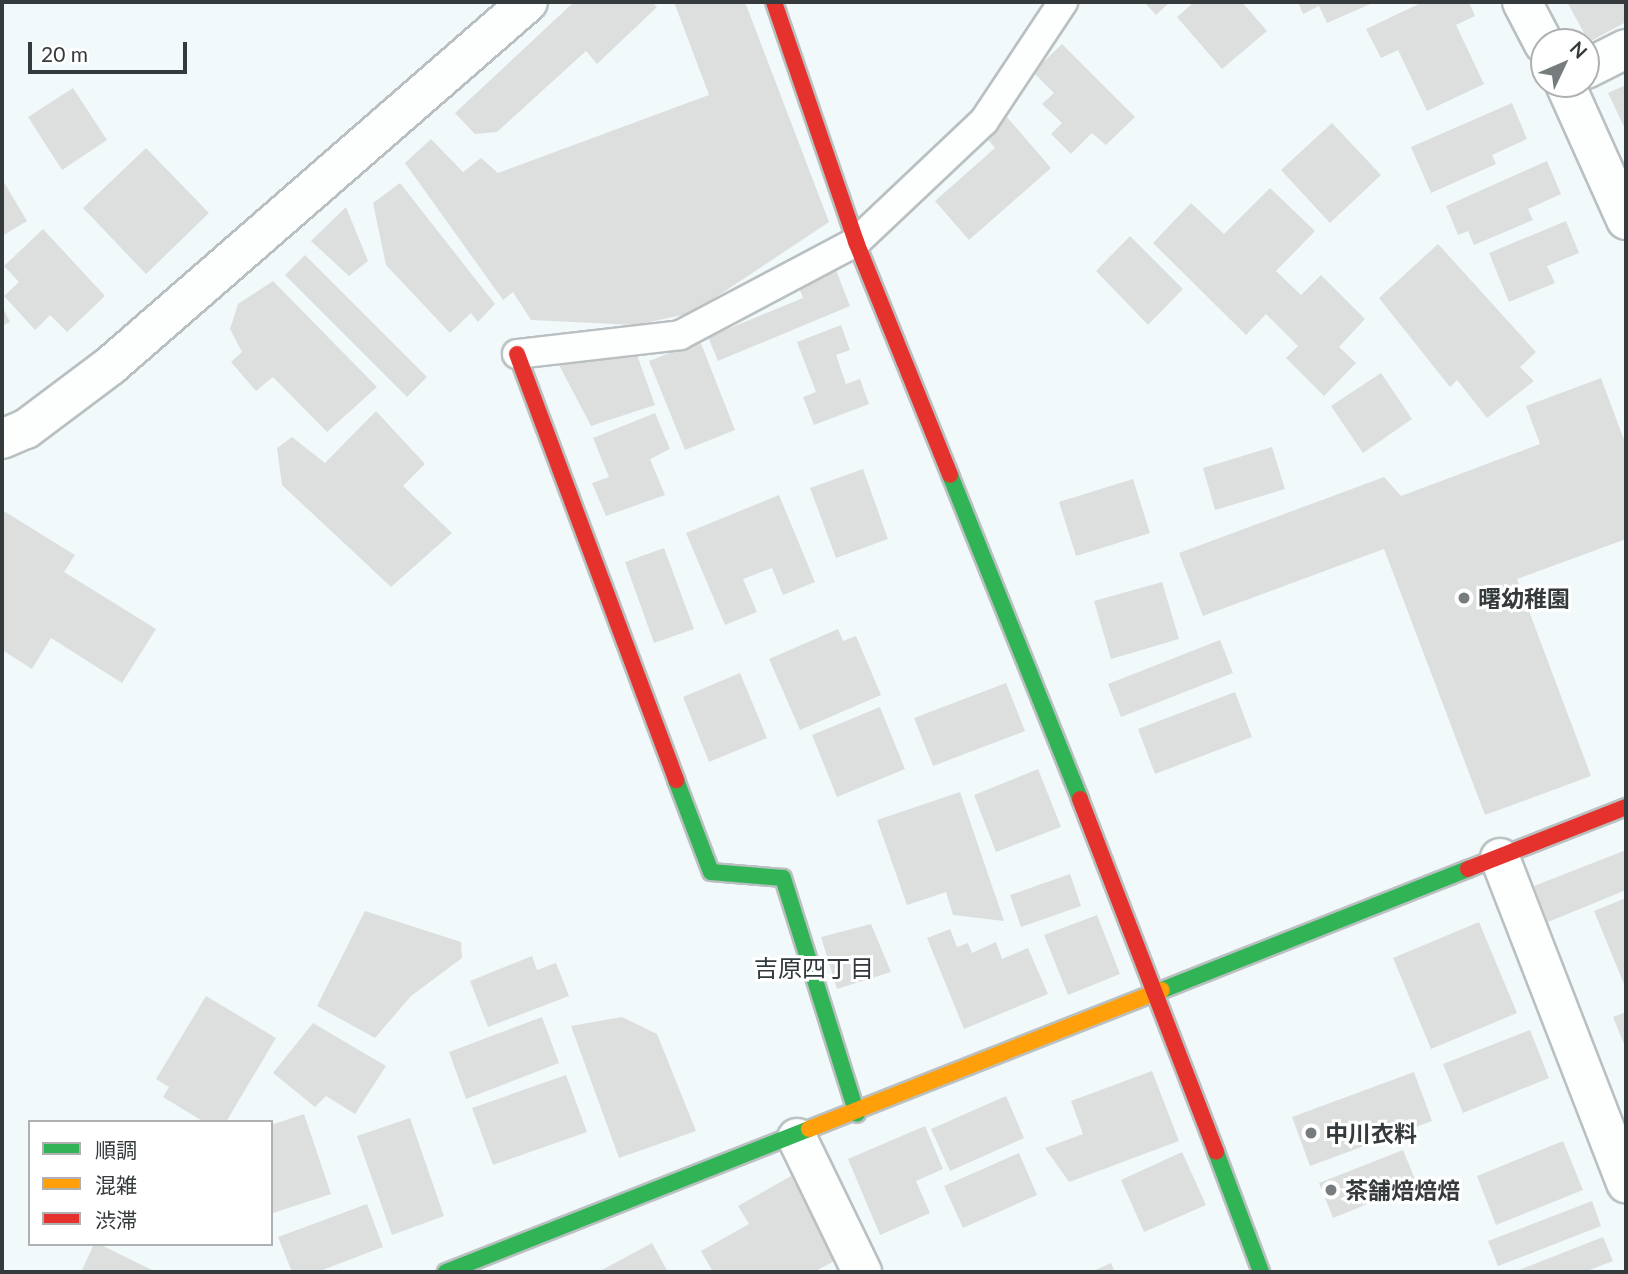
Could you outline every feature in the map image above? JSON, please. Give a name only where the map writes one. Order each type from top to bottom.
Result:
[{"type":"street","points":[[2,439],[26,429],[110,366],[528,2]]},
{"type":"street","points":[[774,2],[856,242],[1158,994],[1261,1272]]},
{"type":"street","points":[[1522,2],[1536,28]]},
{"type":"street","points":[[1600,62],[1626,49]]},
{"type":"street","points":[[1570,98],[1626,220]]},
{"type":"street","points":[[517,354],[711,872],[783,878],[857,1114]]},
{"type":"street","points":[[446,1272],[797,1138],[1626,807]]},
{"type":"street","points":[[1500,858],[1626,1183]]},
{"type":"street","points":[[797,1138],[862,1272]]},
{"type":"lane","points":[[517,354],[680,335],[856,242],[984,121],[1063,2]]},
{"type":"building","points":[[574,2],[652,2],[657,7],[597,64],[586,51],[497,132],[475,134],[455,113]]},
{"type":"building","points":[[674,2],[745,2],[829,222],[692,313],[635,325],[531,320],[513,292],[503,300],[405,163],[431,139],[463,172],[481,158],[498,173],[709,95]]},
{"type":"building","points":[[1144,2],[1170,2],[1156,15]]},
{"type":"building","points":[[1194,2],[1242,2],[1267,31],[1222,69],[1177,17]]},
{"type":"building","points":[[1298,2],[1375,2],[1327,23],[1319,6],[1303,14]]},
{"type":"building","points":[[1423,2],[1469,2],[1475,16],[1456,25],[1484,84],[1427,111],[1398,50],[1381,58],[1366,29]]},
{"type":"building","points":[[1567,2],[1626,2],[1626,22],[1600,36],[1600,28],[1581,28]]},
{"type":"building","points":[[1062,44],[1135,117],[1106,145],[1092,133],[1071,154],[1051,134],[1062,123],[1042,104],[1054,93],[1033,72]]},
{"type":"building","points":[[1626,85],[1626,131],[1608,93]]},
{"type":"building","points":[[73,88],[107,140],[62,170],[28,117]]},
{"type":"building","points":[[1512,103],[1527,139],[1492,155],[1496,164],[1431,193],[1411,147]]},
{"type":"building","points":[[1006,116],[1051,168],[969,240],[935,201],[995,148],[984,135]]},
{"type":"building","points":[[1332,123],[1381,175],[1330,223],[1281,170]]},
{"type":"building","points":[[146,148],[209,213],[146,274],[83,208]]},
{"type":"building","points":[[1547,161],[1561,194],[1528,209],[1533,220],[1474,245],[1468,231],[1458,235],[1446,206]]},
{"type":"building","points":[[2,179],[27,221],[2,236]]},
{"type":"building","points":[[400,183],[495,304],[478,322],[471,313],[450,333],[386,265],[373,203]]},
{"type":"building","points":[[1270,188],[1315,231],[1276,271],[1301,295],[1321,275],[1365,319],[1339,347],[1356,363],[1324,396],[1286,358],[1298,346],[1266,314],[1246,335],[1153,243],[1191,203],[1224,234]]},
{"type":"building","points":[[346,207],[368,261],[349,276],[311,241]]},
{"type":"building","points":[[1566,221],[1579,253],[1547,266],[1555,283],[1509,302],[1489,253]]},
{"type":"building","points":[[43,229],[105,296],[67,332],[50,315],[35,330],[4,296],[19,282],[4,266]]},
{"type":"building","points":[[1130,236],[1183,289],[1148,325],[1096,271]]},
{"type":"building","points":[[1438,244],[1536,352],[1520,367],[1534,381],[1487,418],[1457,380],[1450,387],[1379,298]]},
{"type":"building","points":[[305,255],[427,377],[407,397],[285,275]]},
{"type":"building","points":[[836,270],[850,306],[718,361],[708,337],[803,298],[798,285]]},
{"type":"building","points":[[273,281],[377,387],[327,432],[273,377],[256,391],[231,362],[242,352],[230,329],[238,304]]},
{"type":"building","points":[[2,306],[10,322],[2,326]]},
{"type":"building","points":[[841,325],[850,350],[836,355],[846,384],[860,379],[869,404],[814,425],[803,397],[816,392],[797,342]]},
{"type":"building","points":[[700,341],[735,430],[685,450],[649,361]]},
{"type":"building","points":[[637,355],[655,405],[591,426],[558,363]]},
{"type":"building","points":[[1381,373],[1412,419],[1363,453],[1331,406]]},
{"type":"building","name":"曙幼稚園","points":[[1601,378],[1626,445],[1626,539],[1517,579],[1591,776],[1485,815],[1384,549],[1203,616],[1179,553],[1384,477],[1401,496],[1540,444],[1526,406]]},
{"type":"building","points":[[376,411],[425,464],[403,486],[452,533],[391,587],[282,485],[277,448],[292,437],[325,463]]},
{"type":"building","points":[[655,413],[670,449],[650,459],[665,495],[606,516],[592,483],[609,477],[593,438]]},
{"type":"building","points":[[1272,447],[1285,489],[1215,510],[1203,468]]},
{"type":"building","points":[[863,469],[888,539],[836,558],[810,488]]},
{"type":"building","points":[[1133,479],[1150,533],[1076,556],[1059,502]]},
{"type":"building","points":[[779,495],[815,582],[783,595],[772,568],[743,579],[757,612],[725,625],[686,533]]},
{"type":"building","points":[[2,510],[75,555],[64,572],[156,629],[122,683],[51,638],[32,669],[2,650]]},
{"type":"building","points":[[664,548],[694,629],[654,643],[625,562]]},
{"type":"building","points":[[1162,582],[1179,639],[1111,659],[1094,601]]},
{"type":"building","points":[[838,629],[843,641],[856,636],[881,695],[800,730],[769,659]]},
{"type":"building","points":[[1220,640],[1233,673],[1121,717],[1108,684]]},
{"type":"building","points":[[740,673],[767,738],[709,762],[683,697]]},
{"type":"building","points":[[1006,683],[1025,731],[933,766],[914,718]]},
{"type":"building","points":[[1235,692],[1252,737],[1155,774],[1138,729]]},
{"type":"building","points":[[880,707],[905,769],[837,797],[812,735]]},
{"type":"building","points":[[1038,769],[1061,827],[996,852],[974,795]]},
{"type":"building","points":[[960,792],[1004,921],[953,915],[946,892],[907,905],[877,820]]},
{"type":"building","points":[[1626,850],[1626,890],[1548,922],[1534,886]]},
{"type":"building","points":[[1070,874],[1081,906],[1021,927],[1010,895]]},
{"type":"building","points":[[1626,898],[1626,989],[1594,911]]},
{"type":"building","points":[[365,911],[461,942],[462,958],[411,996],[375,1038],[317,1006]]},
{"type":"building","points":[[1097,915],[1120,974],[1068,995],[1044,935]]},
{"type":"building","points":[[1479,922],[1517,1013],[1431,1049],[1393,958]]},
{"type":"building","points":[[871,924],[891,972],[837,989],[821,937]]},
{"type":"building","points":[[950,929],[957,947],[968,943],[972,953],[996,942],[1002,959],[1028,948],[1048,994],[964,1029],[927,938]]},
{"type":"building","points":[[532,956],[537,970],[556,963],[569,996],[488,1027],[470,981]]},
{"type":"building","points":[[206,996],[276,1038],[227,1120],[201,1120],[163,1097],[169,1087],[156,1079]]},
{"type":"building","points":[[1626,1012],[1626,1049],[1613,1017]]},
{"type":"building","points":[[542,1017],[559,1063],[466,1099],[449,1052]]},
{"type":"building","points":[[622,1017],[657,1034],[696,1131],[619,1158],[571,1026]]},
{"type":"building","points":[[313,1023],[386,1066],[355,1114],[326,1096],[315,1107],[273,1073]]},
{"type":"building","points":[[1530,1030],[1549,1078],[1463,1113],[1443,1064]]},
{"type":"building","points":[[1152,1071],[1179,1141],[1069,1182],[1045,1148],[1083,1134],[1071,1101]]},
{"type":"building","points":[[1414,1072],[1432,1121],[1310,1166],[1292,1117]]},
{"type":"building","points":[[566,1075],[587,1132],[493,1165],[472,1108]]},
{"type":"building","points":[[1006,1096],[1024,1138],[950,1171],[931,1129]]},
{"type":"building","points":[[304,1114],[331,1194],[273,1213],[273,1124]]},
{"type":"building","points":[[410,1118],[444,1216],[392,1235],[357,1136]]},
{"type":"building","points":[[925,1126],[943,1169],[916,1181],[930,1213],[880,1235],[848,1159]]},
{"type":"building","points":[[1563,1141],[1583,1190],[1496,1225],[1477,1176]]},
{"type":"building","points":[[1403,1150],[1417,1184],[1333,1218],[1319,1183]]},
{"type":"building","points":[[1182,1152],[1206,1205],[1144,1232],[1121,1180]]},
{"type":"building","points":[[1019,1153],[1037,1195],[963,1228],[944,1186]]},
{"type":"building","points":[[791,1176],[838,1259],[814,1272],[713,1272],[701,1251],[749,1224],[738,1206]]},
{"type":"building","points":[[1592,1201],[1601,1226],[1498,1266],[1488,1241]]},
{"type":"building","points":[[367,1204],[383,1247],[317,1272],[292,1272],[278,1237]]},
{"type":"building","points":[[1603,1237],[1613,1261],[1584,1272],[1514,1272]]},
{"type":"building","points":[[652,1243],[668,1272],[603,1272],[602,1270]]},
{"type":"building","points":[[93,1246],[103,1246],[156,1272],[81,1272]]},
{"type":"building","points":[[1111,1263],[1115,1272],[1091,1272]]},
{"type":"traffic: fast","points":[[950,475],[1080,799]]},
{"type":"traffic: fast","points":[[676,780],[711,872],[783,878],[857,1114]]},
{"type":"traffic: fast","points":[[1162,990],[1468,869]]},
{"type":"traffic: fast","points":[[446,1272],[809,1129]]},
{"type":"traffic: fast","points":[[1216,1152],[1261,1272]]},
{"type":"traffic: slow","points":[[809,1129],[1162,990]]},
{"type":"traffic: jam","points":[[774,2],[856,242],[950,475]]},
{"type":"traffic: jam","points":[[517,354],[676,780]]},
{"type":"traffic: jam","points":[[1080,799],[1216,1152]]},
{"type":"traffic: jam","points":[[1468,869],[1626,807]]},
{"type":"place","name":"曙幼稚園","points":[[1464,598]]},
{"type":"place","name":"中川衣料","points":[[1311,1133]]},
{"type":"place","name":"茶舗焙焙焙","points":[[1331,1190]]},
{"type":"district","name":"吉原四丁目","points":[[814,968]]}]
